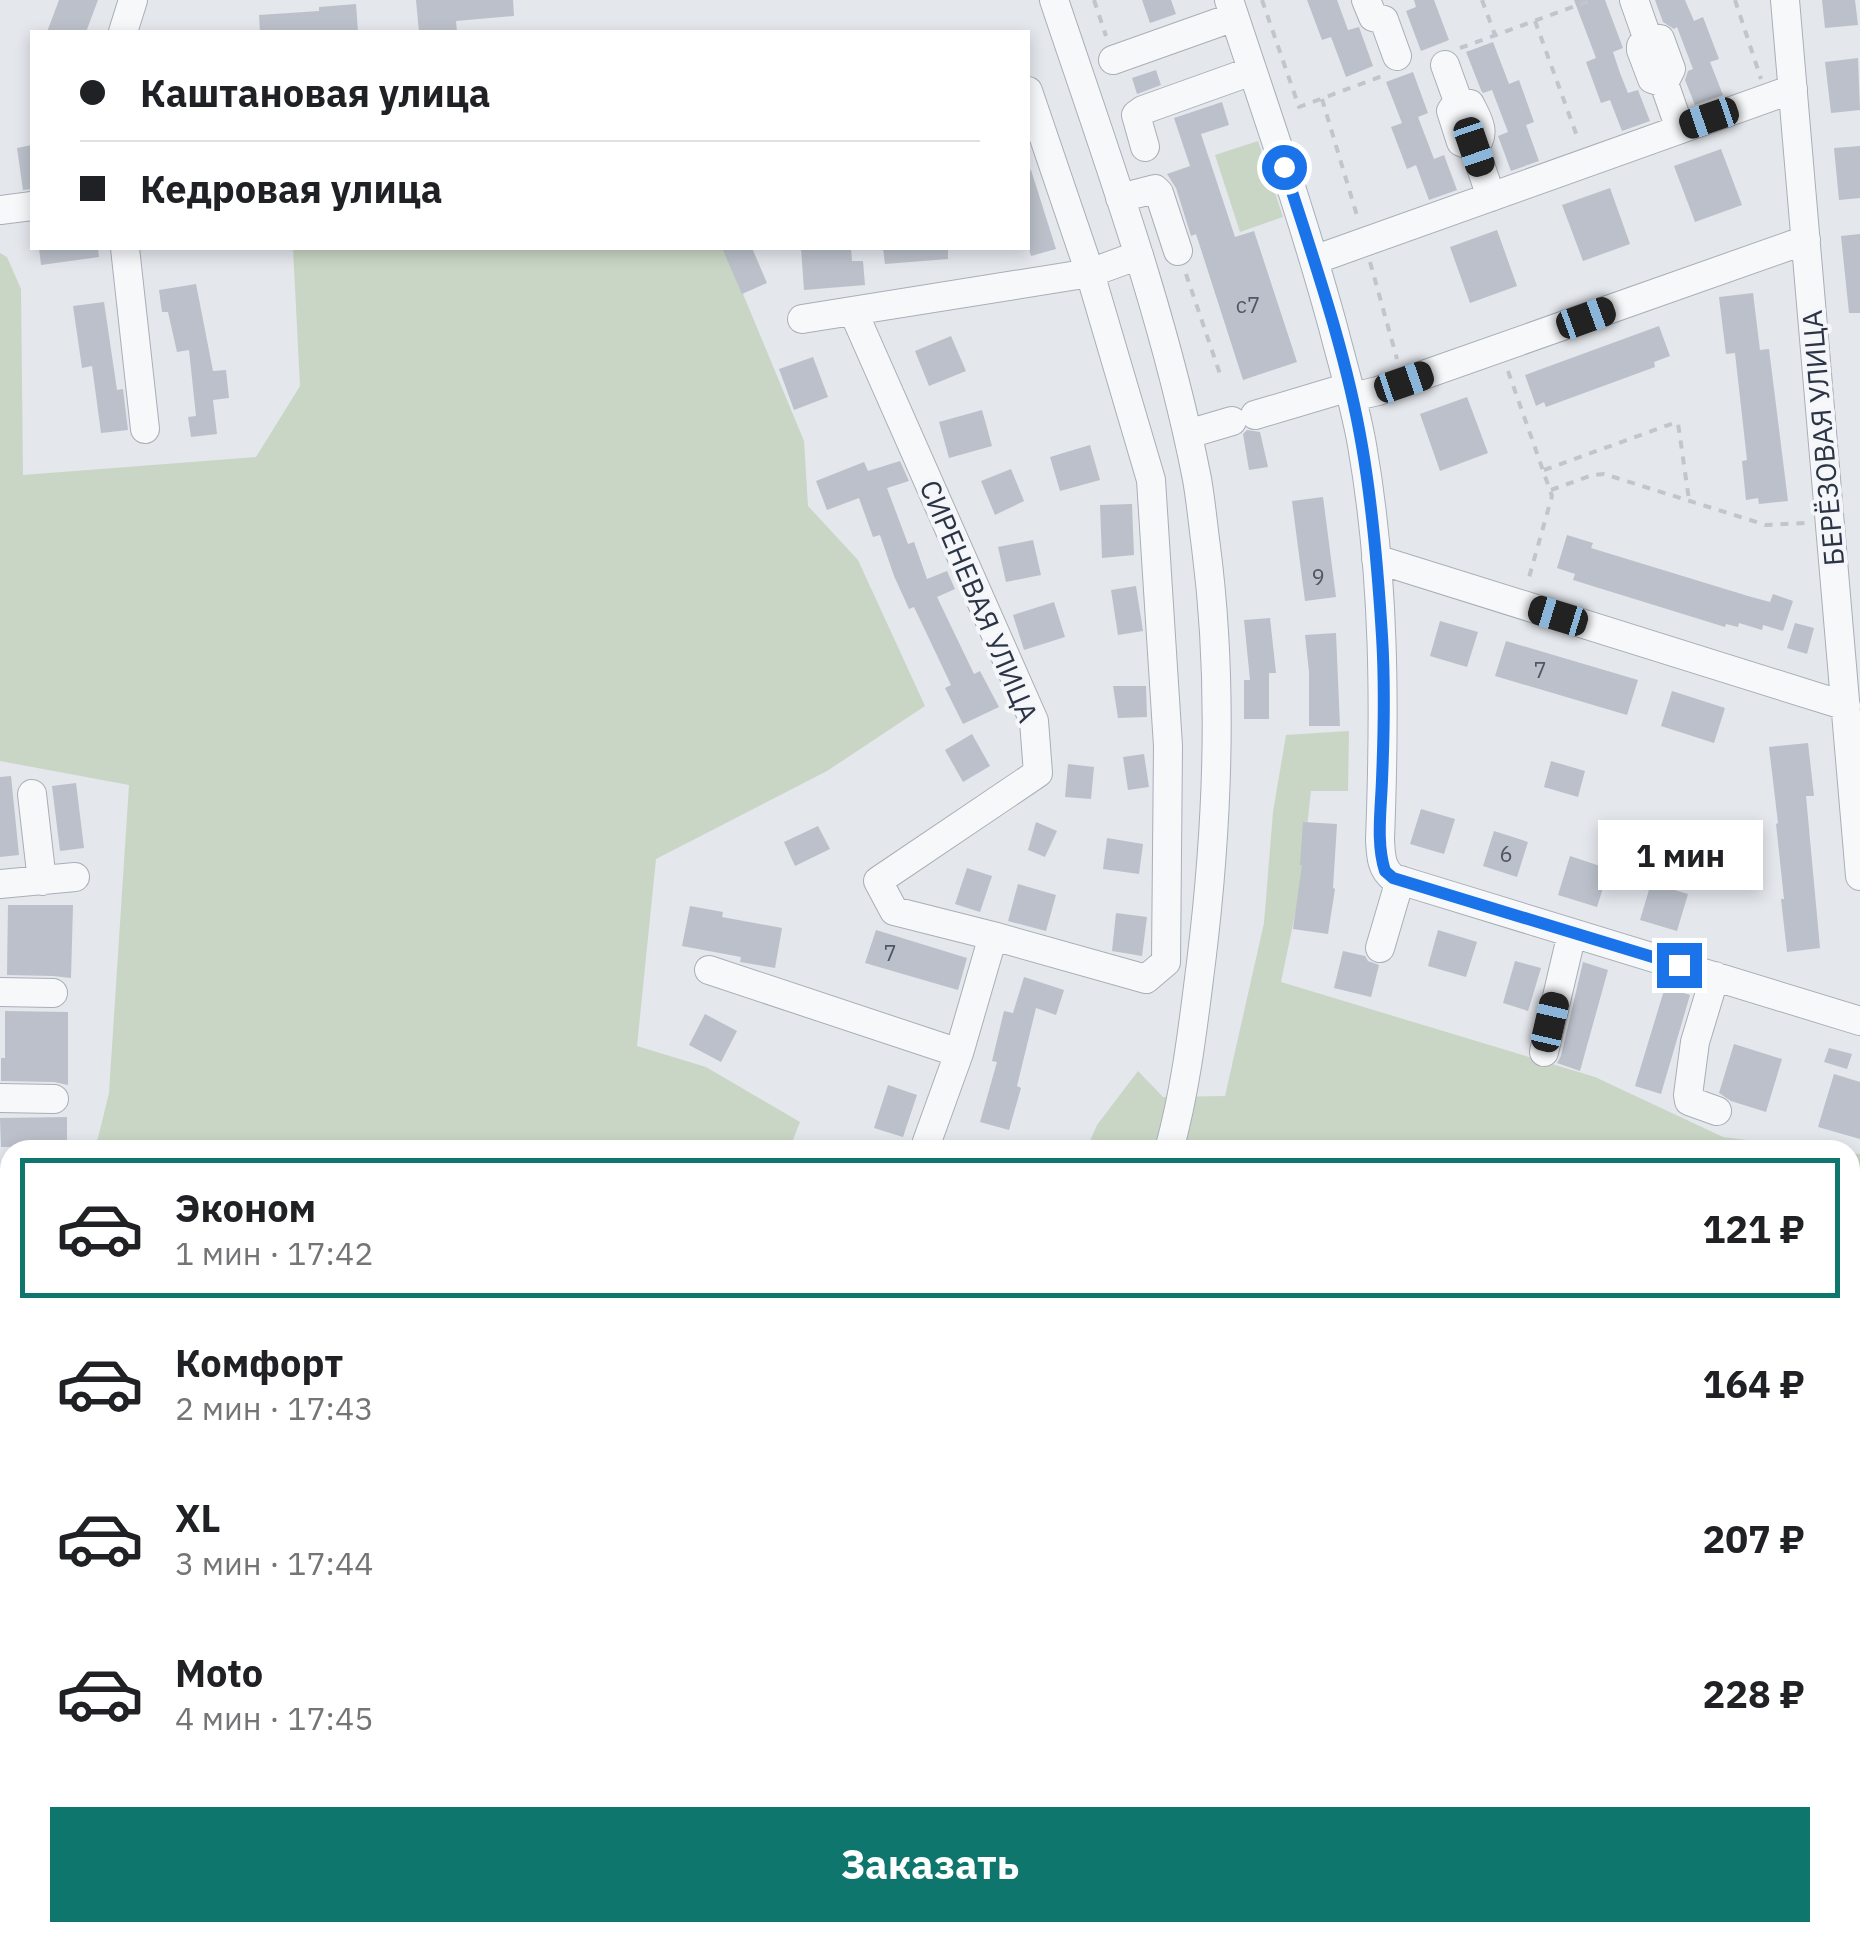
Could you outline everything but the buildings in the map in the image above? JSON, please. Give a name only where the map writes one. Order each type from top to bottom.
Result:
[{"type":"street","points":[[124,30],[133,0]]},
{"type":"street","points":[[1054,0],[1139,255],[1188,434],[1214,615],[1215,822],[1192,1037],[1172,1140]]},
{"type":"street","points":[[1634,0],[1648,36],[1660,39],[1671,69],[1664,82],[1680,129]]},
{"type":"street","name":"БЕРЁЗОВАЯ УЛИЦА","points":[[1786,0],[1780,93],[1806,240],[1860,876]]},
{"type":"street","points":[[1380,7],[1397,56]]},
{"type":"street","points":[[1113,60],[1232,8],[1314,260],[1362,446],[1376,559],[1384,714],[1385,871],[1393,878],[1860,1021]]},
{"type":"street","points":[[1445,65],[1458,101],[1470,104],[1482,134],[1474,147],[1492,196]]},
{"type":"street","points":[[1145,146],[1136,122],[1136,115],[1143,110],[1252,71]]},
{"type":"street","points":[[1314,260],[1780,93]]},
{"type":"street","points":[[928,1140],[959,1054],[994,936],[1146,979],[1166,962],[1168,746],[1150,480],[1090,273],[1030,97]]},
{"type":"street","points":[[1120,198],[1155,189],[1178,251]]},
{"type":"street","points":[[0,210],[30,206]]},
{"type":"street","points":[[1188,434],[1350,392],[1378,391],[1806,240]]},
{"type":"street","points":[[124,250],[145,430]]},
{"type":"street","points":[[802,319],[1090,273],[1139,255]]},
{"type":"street","name":"СИРЕНЕВАЯ УЛИЦА","points":[[853,311],[1034,721],[1038,773],[878,880],[894,910],[994,936]]},
{"type":"street","points":[[1376,559],[1846,706]]},
{"type":"street","points":[[32,794],[42,880]]},
{"type":"street","points":[[0,884],[75,878]]},
{"type":"street","points":[[1380,948],[1400,880]]},
{"type":"street","points":[[1544,1052],[1572,932]]},
{"type":"street","points":[[709,970],[959,1054]]},
{"type":"street","points":[[1715,976],[1695,1042],[1688,1095],[1693,1104],[1717,1112]]},
{"type":"street","points":[[0,992],[52,993]]},
{"type":"street","points":[[0,1098],[54,1098]]},
{"type":"path","points":[[1094,0],[1113,60]]},
{"type":"path","points":[[1482,0],[1495,35]]},
{"type":"path","points":[[1735,0],[1780,93]]},
{"type":"path","points":[[1535,21],[1586,162]]},
{"type":"path","points":[[1178,251],[1222,380]]},
{"type":"path","points":[[1499,348],[1552,501],[1522,605]]},
{"type":"path","points":[[1544,470],[1674,422],[1678,423],[1689,501]]},
{"type":"path","points":[[1551,490],[1598,474],[1770,526],[1830,520]]},
{"type":"green space","points":[[1258,141],[1283,217],[1240,232],[1215,155]]},
{"type":"green space","points":[[293,250],[725,250],[804,441],[808,506],[858,560],[925,706],[827,771],[656,859],[637,1046],[706,1067],[800,1122],[793,1140],[97,1140],[109,1093],[129,785],[0,761],[0,253],[7,257],[21,289],[23,475],[256,457],[300,386]]},
{"type":"green space","points":[[1349,731],[1348,791],[1311,791],[1300,891],[1281,982],[1595,1077],[1723,1137],[1747,1140],[1090,1140],[1097,1125],[1138,1071],[1163,1097],[1225,1096],[1264,923],[1273,812],[1286,735]]},
{"type":"route","points":[[1284,167],[1314,260],[1362,446],[1382,639],[1380,840],[1385,871],[1393,878],[1679,965]]}]
